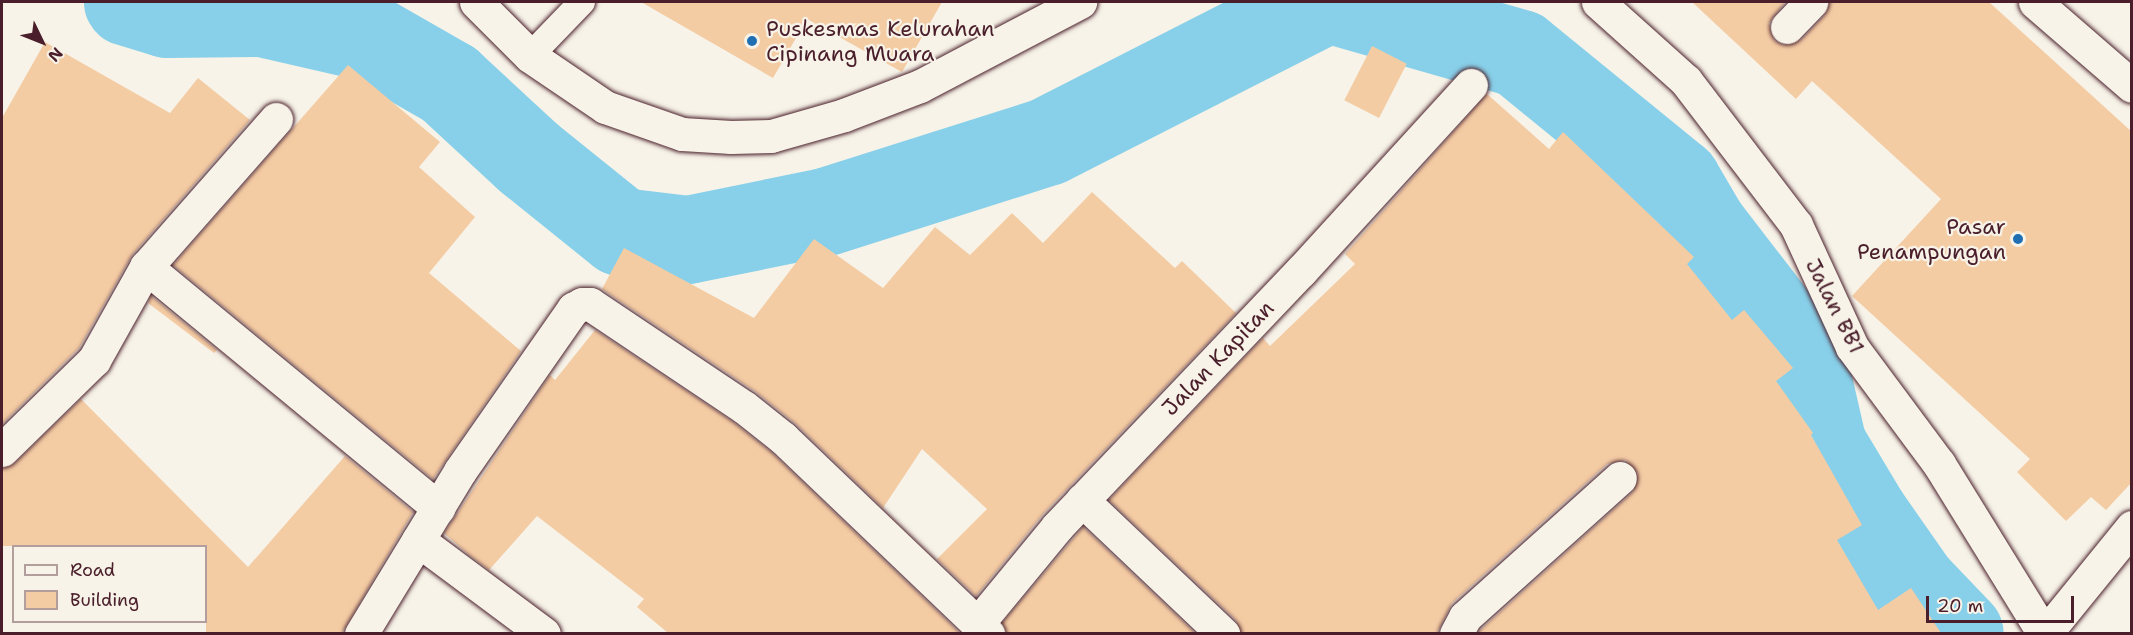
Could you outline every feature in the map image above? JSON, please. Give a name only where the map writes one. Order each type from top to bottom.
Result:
[{"type":"street","points":[[476,2],[530,56],[605,106],[682,135],[771,136],[844,115],[920,86],[1080,2]]},
{"type":"street","name":"Jalan BB1","points":[[1598,2],[1686,81],[1796,225],[1852,347],[1939,464],[2044,633]]},
{"type":"street","points":[[1786,27],[1811,2]]},
{"type":"street","points":[[2035,2],[2132,86]]},
{"type":"street","name":"Jalan Kapitan","points":[[983,628],[1082,500],[1301,271],[1471,85]]},
{"type":"street","points":[[2,450],[94,360],[146,267],[276,119]]},
{"type":"street","points":[[146,267],[438,508]]},
{"type":"street","points":[[361,633],[438,508],[573,309],[590,304],[744,407],[783,438],[983,628]]},
{"type":"street","points":[[1456,633],[1465,618],[1620,478]]},
{"type":"street","points":[[1082,500],[1223,633]]},
{"type":"street","points":[[2044,633],[2132,527]]},
{"type":"street","points":[[418,540],[544,633]]},
{"type":"lane","points":[[530,56],[582,2]]},
{"type":"building","points":[[641,2],[942,2],[902,72],[807,19],[773,78]]},
{"type":"building","name":"Pasar Penampungan","points":[[1692,2],[1785,2],[1769,23],[1774,40],[1783,45],[1801,40],[1825,15],[1829,2],[1989,2],[2132,132],[2132,482],[2106,510],[2091,497],[2066,521],[2017,472],[2030,459],[1852,296],[1941,199],[1812,81],[1796,99]]},
{"type":"building","points":[[45,42],[170,113],[198,78],[250,120],[132,255],[79,348],[2,424],[2,118]]},
{"type":"building","points":[[1372,46],[1407,64],[1379,118],[1344,100]]},
{"type":"building","points":[[348,65],[440,142],[419,167],[475,217],[429,273],[521,351],[433,479],[173,265]]},
{"type":"building","points":[[1487,94],[1549,149],[1563,132],[1694,257],[1687,264],[1732,320],[1744,310],[1793,368],[1776,381],[1813,433],[1811,435],[1862,525],[1837,540],[1878,610],[1911,588],[1941,633],[1477,633],[1633,492],[1638,474],[1625,460],[1607,464],[1452,603],[1437,633],[1241,633],[1236,620],[1109,500],[1263,338],[1270,346],[1355,264],[1345,254]]},
{"type":"building","points":[[1092,192],[1175,268],[1182,261],[1236,313],[1043,514],[976,596],[937,559],[987,509],[922,449],[883,508],[796,424],[756,392],[602,289],[624,248],[754,318],[814,239],[883,288],[935,227],[970,255],[1012,213],[1043,243]]},
{"type":"building","points":[[151,296],[217,350],[214,353],[148,303]]},
{"type":"building","points":[[595,330],[733,422],[771,452],[960,633],[668,633],[637,607],[644,599],[537,516],[489,570],[469,555],[444,533],[550,375],[555,380]]},
{"type":"building","points":[[81,399],[248,567],[345,456],[413,512],[342,633],[206,633],[207,545],[2,546],[2,468],[15,463]]},
{"type":"building","points":[[1083,527],[1195,633],[1006,633],[1002,623]]},
{"type":"waterway","points":[[128,2],[167,14],[262,13],[367,37],[449,84],[529,158],[621,232],[688,240],[826,212],[1047,142],[1322,2]]},
{"type":"waterway","points":[[1339,2],[1520,54],[1677,182],[1704,228],[1802,355],[1823,446],[1865,516],[1914,586],[1960,634]]},
{"type":"place","name":"Puskesmas Kelurahan Cipinang Muara","points":[[752,41]]},
{"type":"place","name":"Pasar Penampungan","points":[[2018,239]]}]
